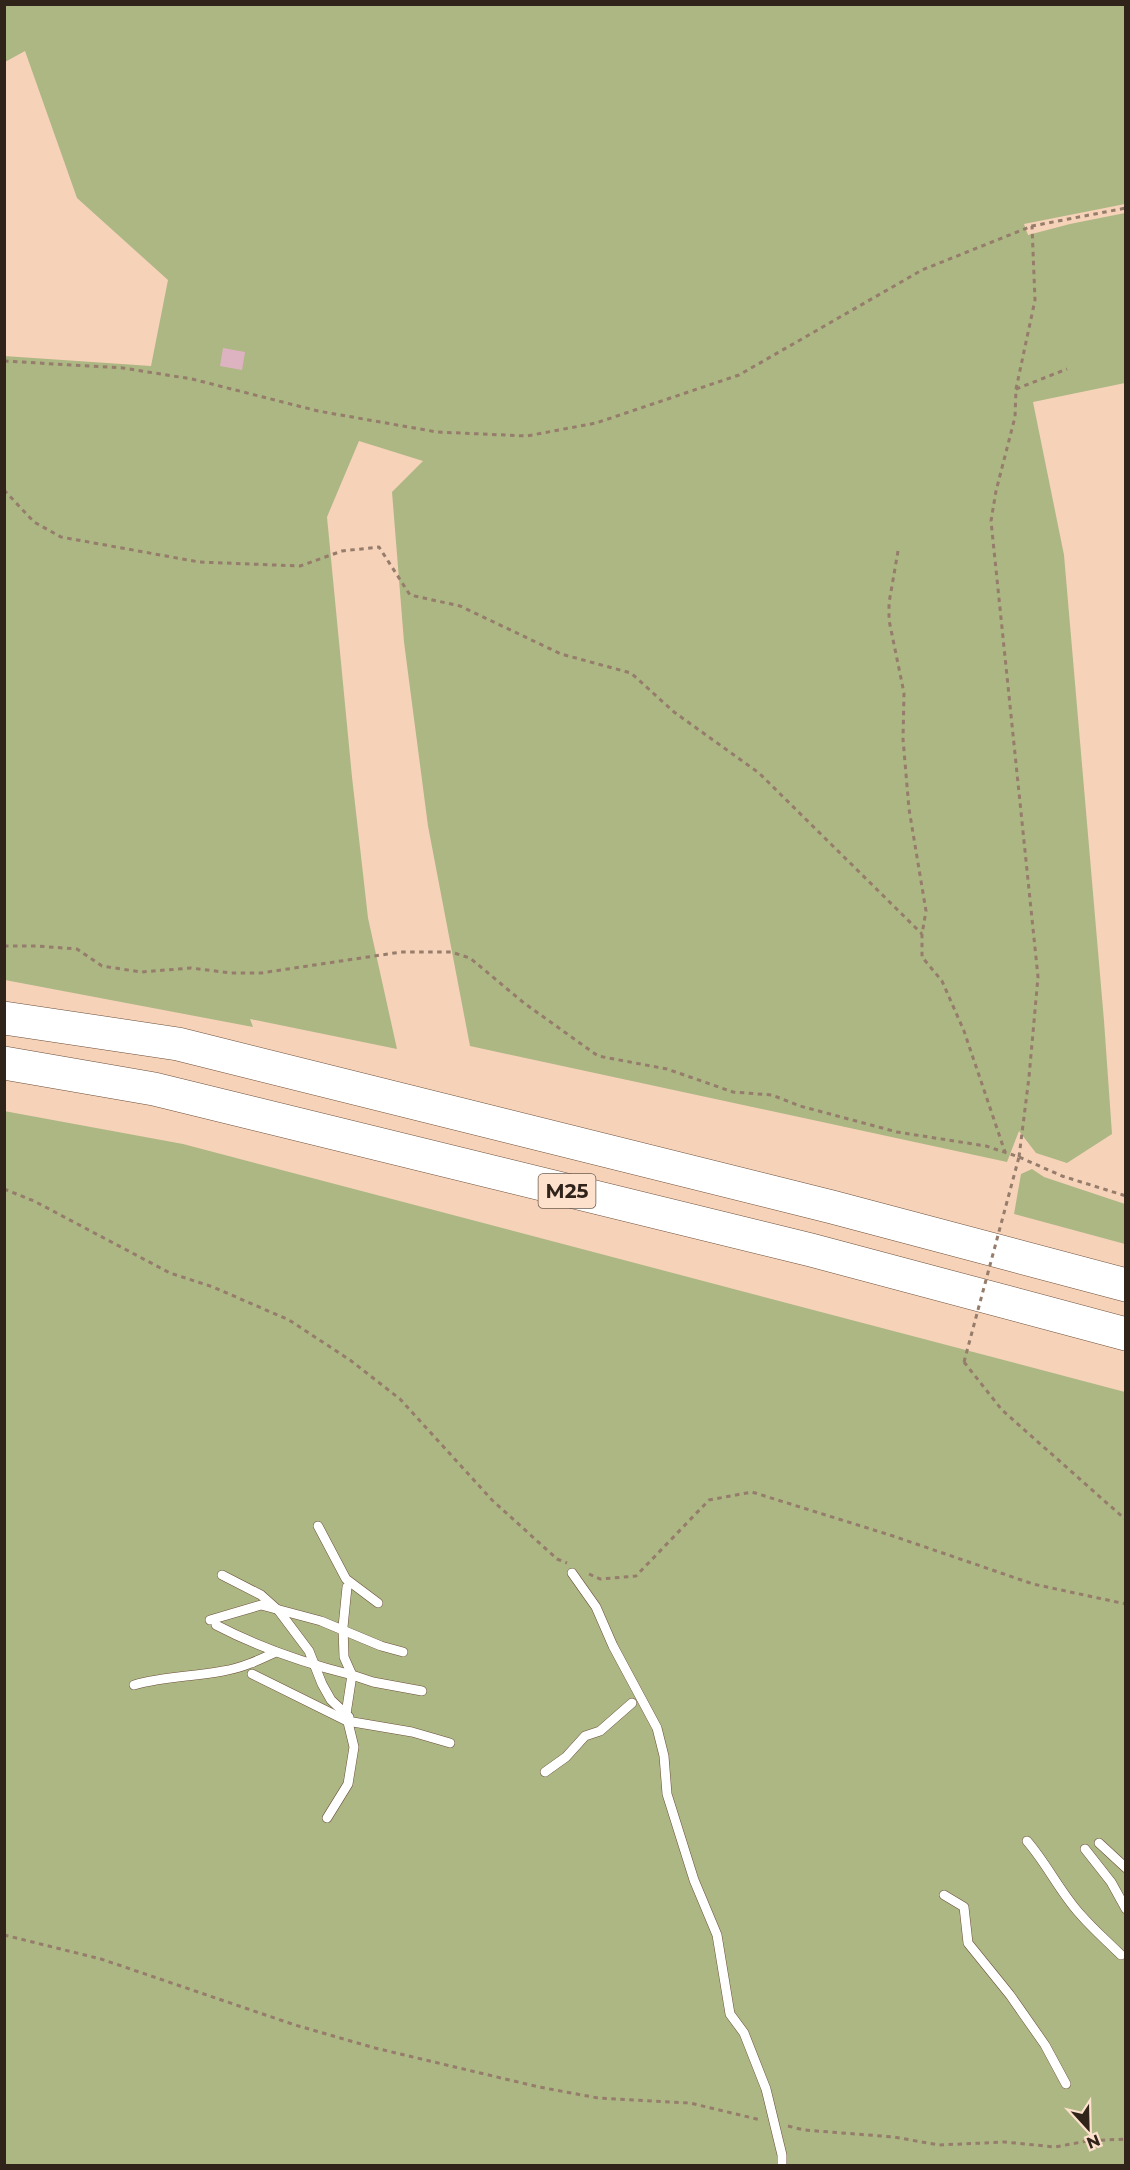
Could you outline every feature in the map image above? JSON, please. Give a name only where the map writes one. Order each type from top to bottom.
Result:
[{"type":"highway","name":"M25","points":[[4,1017],[178,1044],[832,1207],[1125,1285]]},
{"type":"highway","name":"M25","points":[[4,1063],[154,1089],[812,1250],[1125,1334]]},
{"type":"lane","points":[[318,1526],[346,1580],[378,1603]]},
{"type":"lane","points":[[570,1568],[596,1607],[613,1646],[657,1728],[664,1756],[667,1794],[694,1880],[717,1935],[730,2014],[744,2034],[766,2090],[782,2155],[782,2166]]},
{"type":"lane","points":[[222,1575],[261,1595],[279,1611],[309,1651],[331,1700],[349,1719]]},
{"type":"lane","points":[[327,1818],[348,1784],[354,1747],[349,1719],[352,1675],[344,1657],[343,1630],[347,1587]]},
{"type":"lane","points":[[403,1653],[343,1630],[261,1605],[213,1623],[276,1652],[314,1665],[373,1682],[422,1692]]},
{"type":"lane","points":[[134,1685],[158,1678],[223,1671],[248,1664],[276,1652]]},
{"type":"lane","points":[[252,1674],[349,1719],[412,1732],[450,1743]]},
{"type":"lane","points":[[545,1773],[566,1757],[585,1736],[600,1731],[632,1703]]},
{"type":"lane","points":[[1027,1841],[1080,1914],[1121,1955]]},
{"type":"lane","points":[[1099,1843],[1125,1868]]},
{"type":"lane","points":[[1085,1849],[1111,1882],[1125,1909]]},
{"type":"lane","points":[[944,1895],[964,1907],[968,1942],[1004,1987],[1045,2045],[1066,2084]]},
{"type":"path","points":[[4,361],[123,368],[192,380],[318,411],[437,432],[527,436],[596,423],[739,375],[922,270],[1032,225],[1125,208]]},
{"type":"path","points":[[1032,225],[1035,300],[1016,389],[1015,417],[996,491],[991,521],[1038,977],[1019,1157],[964,1362],[1002,1410],[1125,1520]]},
{"type":"path","points":[[1016,389],[1067,369]]},
{"type":"path","points":[[4,490],[34,522],[61,537],[200,562],[300,566],[342,550],[379,547],[410,595],[460,606],[561,654],[631,673],[674,712],[759,773],[922,934]]},
{"type":"path","points":[[898,551],[889,603],[889,620],[904,693],[903,739],[909,809],[915,859],[926,911],[922,934],[922,957],[942,981],[964,1031],[1005,1152]]},
{"type":"path","points":[[4,946],[37,945],[77,949],[102,966],[141,972],[191,968],[231,973],[261,972],[401,952],[451,952],[470,958],[524,1003],[598,1056],[667,1069],[733,1092],[772,1095],[800,1106],[897,1132],[986,1146],[1019,1157],[1062,1176],[1125,1196]]},
{"type":"path","points":[[4,1189],[34,1201],[170,1273],[213,1287],[289,1320],[350,1360],[400,1399],[492,1500],[570,1568]]},
{"type":"path","points":[[589,1574],[600,1579],[636,1576],[709,1500],[752,1492],[893,1536],[1033,1584],[1125,1604]]},
{"type":"path","points":[[4,1935],[101,1959],[295,2025],[375,2049],[539,2087],[598,2098],[690,2103],[804,2130],[894,2137],[939,2145],[1005,2142],[1055,2147],[1087,2141],[1125,2139]]},
{"type":"green space","points":[[5,5],[1125,5],[1125,204],[1024,224],[1028,235],[1125,213],[1125,383],[1033,402],[1064,555],[1112,1134],[1067,1163],[1036,1153],[1019,1131],[1007,1162],[470,1046],[428,826],[404,642],[392,492],[423,461],[359,441],[327,517],[368,918],[397,1049],[250,1019],[253,1027],[5,980],[4,356],[151,366],[168,280],[77,198],[25,51],[5,62]]},
{"type":"green space","points":[[4,1111],[183,1144],[1125,1392],[1125,2165],[5,2165]]},
{"type":"green space","points":[[1032,1169],[1044,1177],[1125,1204],[1125,1244],[1014,1214],[1021,1174]]},
{"type":"building","points":[[223,348],[245,352],[242,370],[220,366]]}]
